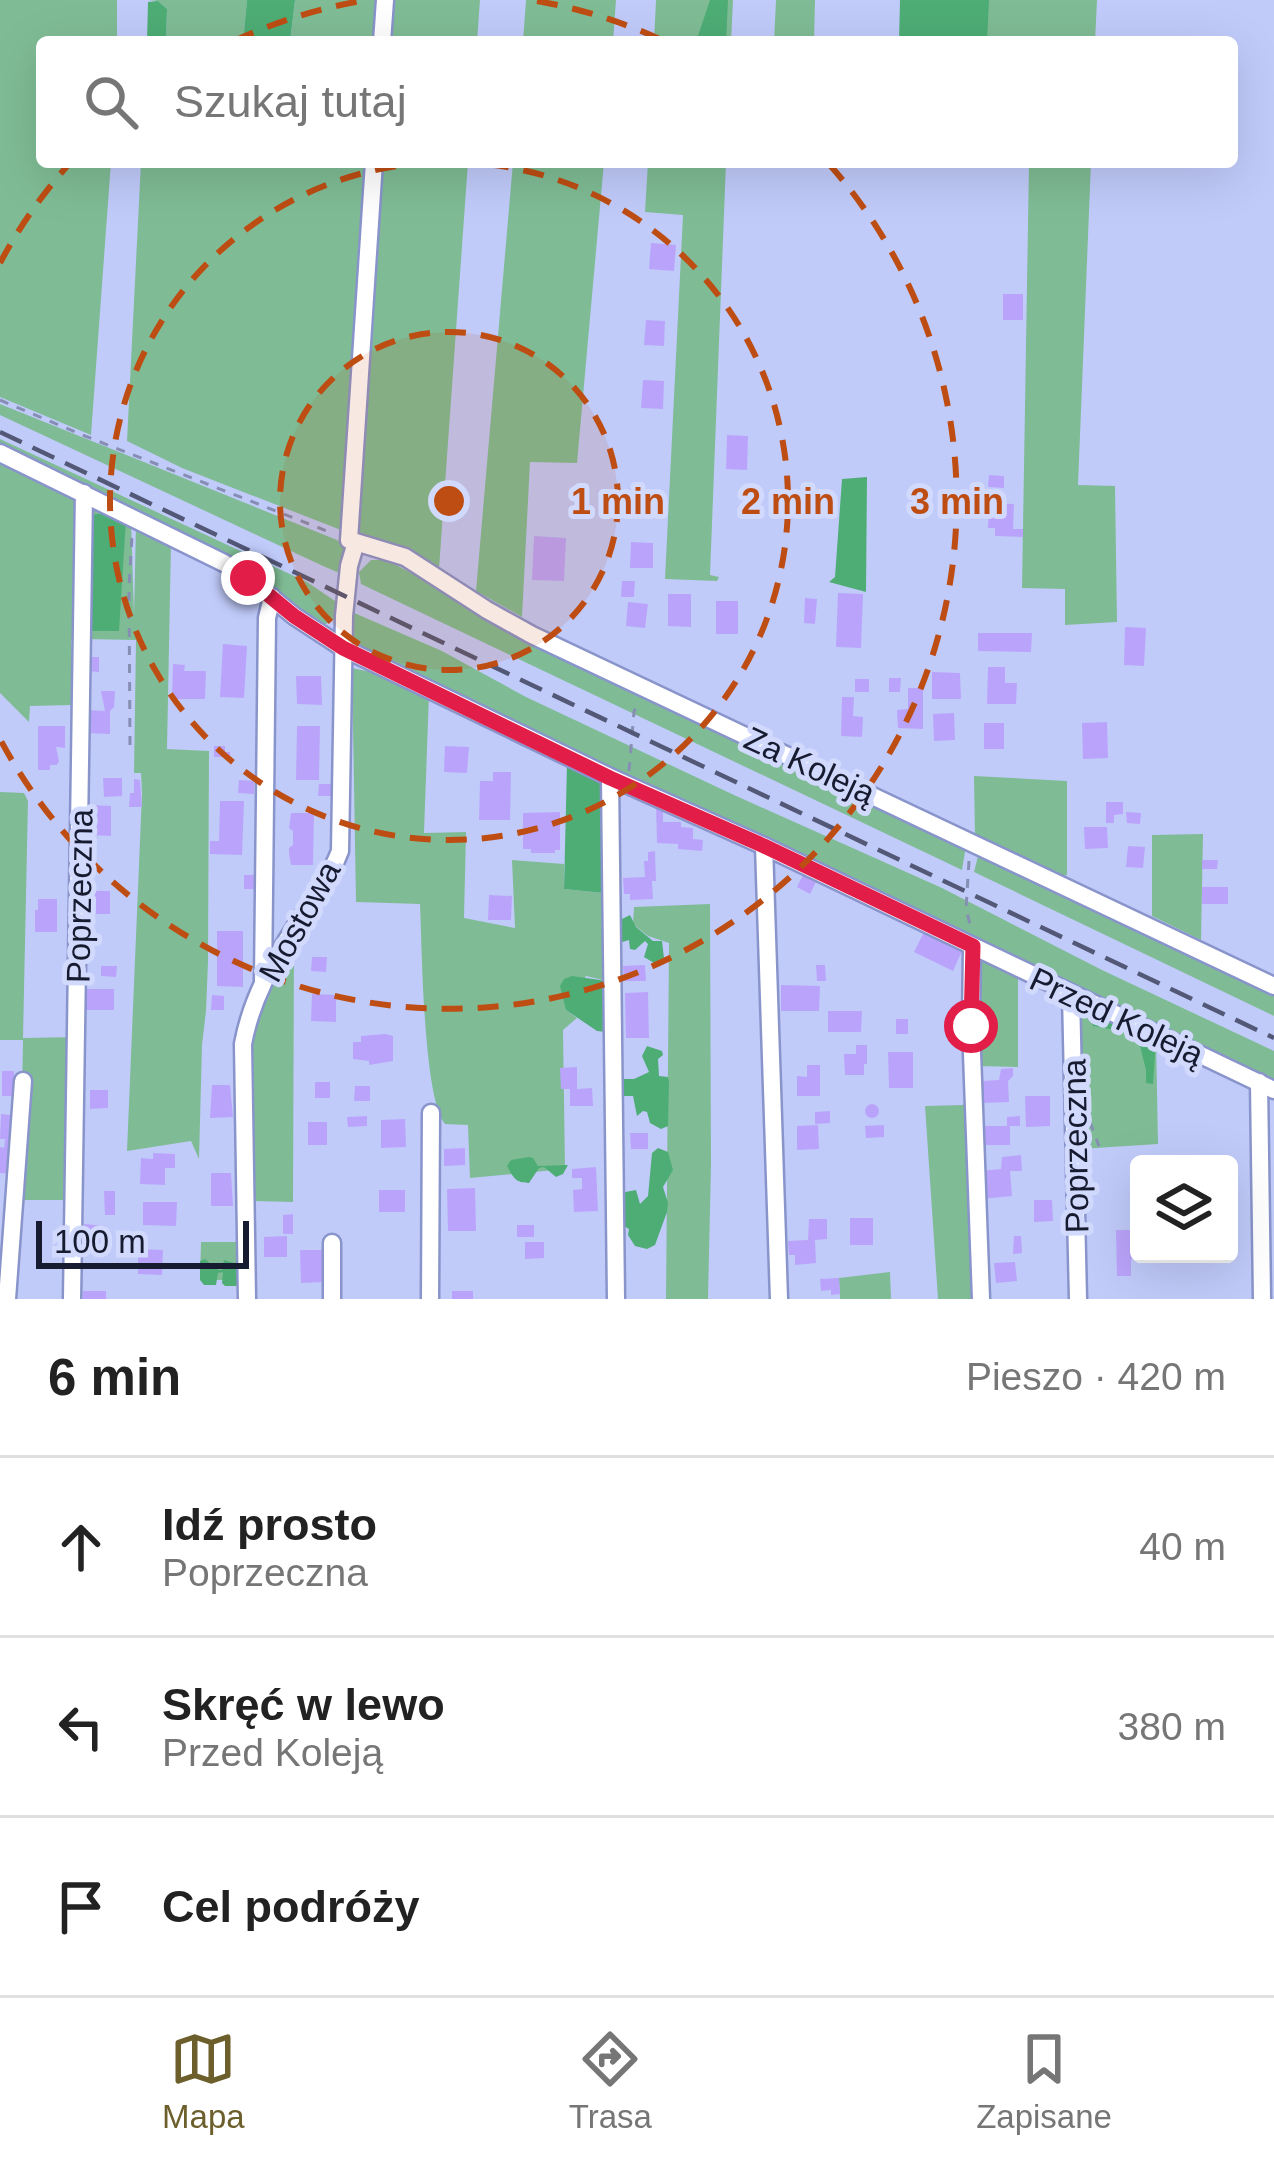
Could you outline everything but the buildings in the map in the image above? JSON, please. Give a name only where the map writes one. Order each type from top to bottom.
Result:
[{"type":"street","points":[[382,36],[385,0]]},
{"type":"street","name":"Mostowa","points":[[247,1299],[243,1044],[263,982],[340,851],[343,648],[374,168]]},
{"type":"street","name":"Przed Koleją","points":[[0,453],[224,563],[343,648],[1266,1086]]},
{"type":"street","name":"Poprzeczna","points":[[72,1299],[84,493]]},
{"type":"street","name":"Za Koleją","points":[[353,541],[405,557],[503,620],[1274,986]]},
{"type":"street","points":[[263,982],[267,619],[272,597]]},
{"type":"street","points":[[616,1299],[617,781]]},
{"type":"street","points":[[764,846],[779,1299]]},
{"type":"street","points":[[973,947],[971,1026],[981,1299]]},
{"type":"street","name":"Poprzeczna","points":[[1071,994],[1078,1299]]},
{"type":"street","points":[[7,1299],[23,1081]]},
{"type":"street","points":[[1262,1299],[1266,1086]]},
{"type":"street","points":[[430,1299],[431,1113]]},
{"type":"street","points":[[332,1243],[332,1299]]},
{"type":"path","points":[[0,400],[326,530]]},
{"type":"path","points":[[130,745],[133,517]]},
{"type":"path","points":[[617,781],[630,769],[634,712],[645,689]]},
{"type":"path","points":[[972,841],[966,913],[973,947]]},
{"type":"green space","points":[[0,0],[117,0],[117,36],[36,36],[36,168],[111,168],[91,435],[0,397]]},
{"type":"green space","points":[[148,0],[247,0],[245,36],[166,36],[167,9]]},
{"type":"green space","points":[[247,0],[295,0],[291,36],[245,36]]},
{"type":"green space","points":[[295,0],[379,0],[376,36],[291,36]]},
{"type":"green space","points":[[393,0],[480,0],[477,36],[391,36]]},
{"type":"green space","points":[[526,0],[616,0],[613,36],[523,36]]},
{"type":"green space","points":[[656,0],[733,0],[731,36],[654,36]]},
{"type":"green space","points":[[710,0],[728,0],[726,36],[698,36]]},
{"type":"green space","points":[[776,0],[815,0],[814,36],[774,36]]},
{"type":"green space","points":[[900,0],[989,0],[987,36],[899,36]]},
{"type":"green space","points":[[987,0],[1097,0],[1095,36],[986,36]]},
{"type":"green space","points":[[158,1],[167,9],[166,36],[147,36],[148,2]]},
{"type":"green space","points":[[141,168],[368,168],[346,532],[182,468],[127,441]]},
{"type":"green space","points":[[383,168],[468,168],[439,569],[359,532]]},
{"type":"green space","points":[[512,168],[603,168],[577,463],[530,462],[522,617],[476,591]]},
{"type":"green space","points":[[648,168],[726,168],[710,575],[719,577],[717,581],[665,579],[683,215],[645,212]]},
{"type":"green space","points":[[1029,168],[1091,168],[1078,485],[1115,486],[1117,622],[1065,625],[1065,589],[1022,588]]},
{"type":"green space","points":[[0,404],[337,540],[344,546],[345,567],[337,572],[323,566],[0,415]]},
{"type":"green space","points":[[0,439],[307,582],[338,603],[337,618],[316,624],[0,448]]},
{"type":"green space","points":[[0,458],[77,498],[79,639],[71,640],[73,705],[30,706],[29,722],[0,693]]},
{"type":"green space","points":[[867,477],[866,592],[829,582],[835,577],[842,479]]},
{"type":"green space","points":[[104,508],[131,519],[134,615],[136,524],[171,543],[167,749],[209,751],[208,962],[199,1159],[191,1141],[127,1151],[142,793],[141,773],[134,773],[136,640],[82,639],[90,511]]},
{"type":"green space","points":[[91,515],[126,519],[119,631],[90,631]]},
{"type":"green space","points":[[371,560],[387,560],[596,673],[966,846],[962,870],[361,584],[359,572]]},
{"type":"green space","points":[[352,612],[442,651],[526,697],[734,795],[942,888],[1274,1051],[1274,1085],[545,735],[365,654],[350,632]]},
{"type":"green space","points":[[352,668],[390,676],[429,694],[424,833],[466,832],[464,918],[515,928],[512,860],[564,864],[564,889],[603,893],[607,981],[586,976],[566,1010],[577,1018],[563,1030],[565,1169],[470,1178],[468,1125],[445,1124],[438,1109],[425,1020],[420,904],[356,902]]},
{"type":"green space","points":[[567,764],[603,780],[603,893],[564,889]]},
{"type":"green space","points":[[974,776],[1067,781],[1067,875],[1059,876],[975,838]]},
{"type":"green space","points":[[0,792],[24,793],[28,801],[23,1038],[77,1037],[75,1200],[20,1200],[23,1040],[0,1040]]},
{"type":"green space","points":[[1203,834],[1201,940],[1152,916],[1152,835]]},
{"type":"green space","points":[[978,856],[1274,994],[1274,1016],[974,872]]},
{"type":"green space","points":[[710,904],[708,1299],[666,1299],[669,943],[648,936],[633,924],[634,907]]},
{"type":"green space","points":[[630,915],[653,941],[662,941],[664,958],[654,963],[644,957],[645,941],[635,950],[630,949],[629,940],[619,943],[616,922]]},
{"type":"green space","points":[[287,948],[294,948],[293,1202],[249,1201],[249,1028]]},
{"type":"green space","points":[[981,958],[1018,974],[1018,1067],[976,1066],[976,962]]},
{"type":"green space","points":[[572,976],[607,981],[606,1032],[566,1010],[560,986]]},
{"type":"green space","points":[[1073,1002],[1156,1038],[1158,1144],[1080,1149]]},
{"type":"green space","points":[[1087,1006],[1156,1038],[1153,1084],[1146,1083],[1137,1034],[1093,1026]]},
{"type":"green space","points":[[647,1046],[662,1051],[659,1076],[669,1081],[668,1126],[661,1129],[650,1123],[647,1112],[637,1116],[633,1096],[619,1096],[616,1086],[622,1079],[649,1072],[642,1056]]},
{"type":"green space","points":[[967,1100],[976,1299],[938,1299],[925,1106],[963,1105]]},
{"type":"green space","points":[[658,1148],[668,1152],[673,1170],[663,1187],[667,1212],[655,1245],[647,1249],[635,1246],[629,1229],[622,1225],[620,1193],[636,1190],[640,1204],[648,1196],[652,1153]]},
{"type":"green space","points":[[529,1157],[538,1166],[568,1165],[556,1177],[544,1167],[529,1183],[520,1182],[507,1166],[511,1160]]},
{"type":"green space","points":[[201,1242],[242,1242],[243,1280],[200,1280]]},
{"type":"green space","points":[[205,1259],[218,1270],[224,1260],[242,1261],[237,1286],[222,1283],[223,1272],[218,1273],[216,1285],[204,1285],[200,1261]]},
{"type":"green space","points":[[890,1272],[891,1299],[840,1299],[839,1278]]},
{"type":"railway","points":[[0,432],[1274,1038]]},
{"type":"route","points":[[248,578],[343,648],[973,946],[971,1026]]}]
